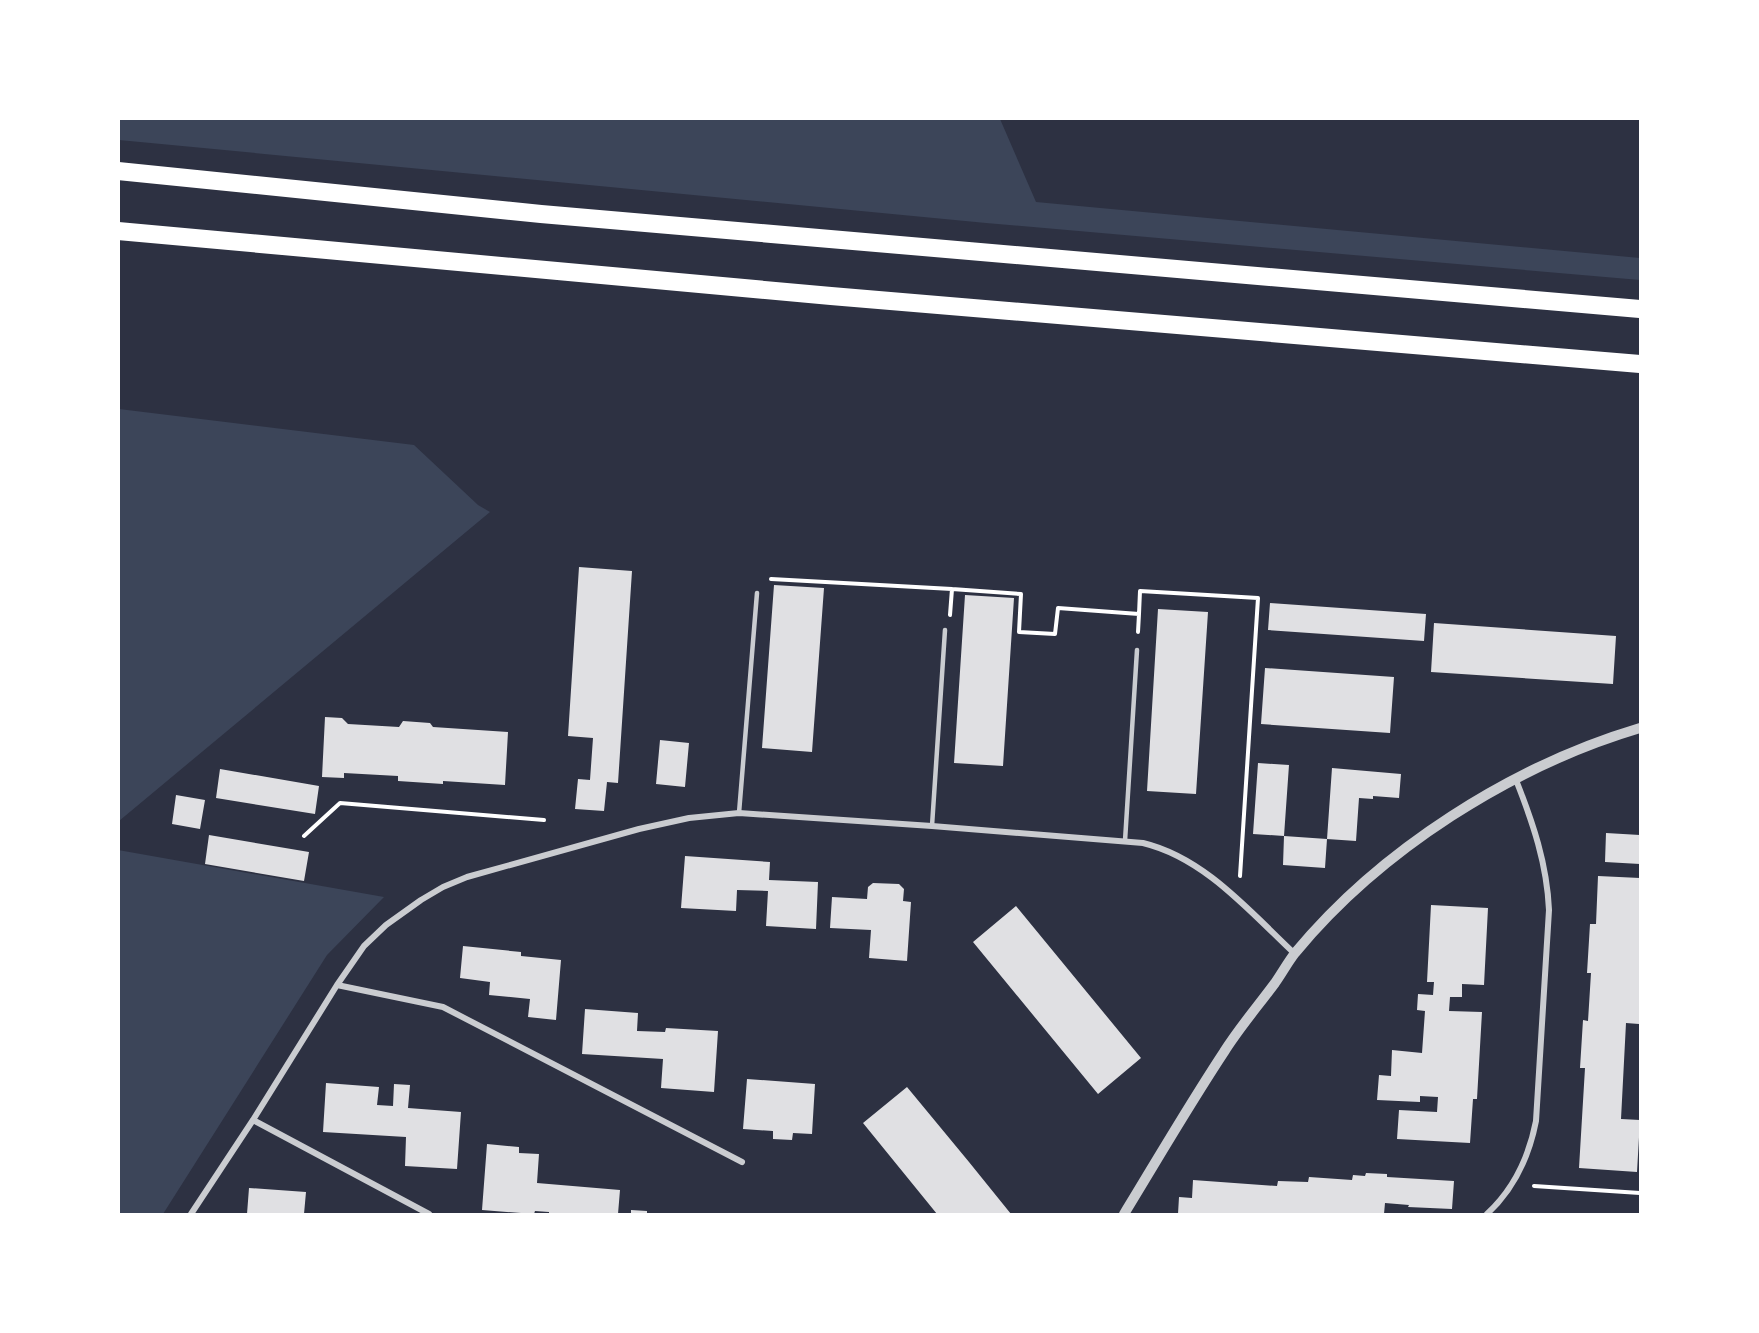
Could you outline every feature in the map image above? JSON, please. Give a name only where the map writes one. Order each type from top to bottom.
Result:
[{"type":"highway","points":[[118,171],[541,214],[1641,309]]},
{"type":"highway","points":[[118,231],[843,297],[1641,364]]},
{"type":"street","points":[[1124,1215],[1224,1052],[1295,954],[1338,907],[1414,843],[1467,807],[1561,758],[1641,728]]},
{"type":"street","points":[[1487,1215],[1513,1184],[1528,1154],[1536,1121],[1549,910],[1548,887],[1539,843],[1516,780]]},
{"type":"street","points":[[191,1215],[337,985],[355,958],[379,932],[406,910],[443,887],[492,869],[639,829],[689,818],[739,813],[1125,841],[1159,847],[1180,856],[1207,875],[1295,954]]},
{"type":"street","points":[[337,985],[443,1006],[742,1162]]},
{"type":"street","points":[[253,1120],[429,1215]]},
{"type":"lane","points":[[739,813],[757,593]]},
{"type":"lane","points":[[932,826],[945,630]]},
{"type":"lane","points":[[1125,841],[1137,650]]},
{"type":"path","points":[[757,593],[758,578],[1021,594],[1018,632],[1055,634],[1058,608],[1138,614],[1140,591],[1258,598],[1238,901]]},
{"type":"path","points":[[304,836],[340,803],[544,820]]},
{"type":"path","points":[[1513,1184],[1641,1194]]},
{"type":"shaded area","points":[[118,119],[1000,119],[1036,202],[1640,258],[1640,280],[986,223],[119,140]]},
{"type":"shaded area","points":[[119,409],[414,445],[478,505],[490,512],[119,821]]},
{"type":"shaded area","points":[[118,850],[384,897],[327,955],[163,1214],[119,1214]]},
{"type":"building","points":[[579,567],[632,571],[618,783],[607,782],[604,811],[575,809],[578,779],[590,780],[593,738],[568,736]]},
{"type":"building","points":[[774,585],[824,588],[812,752],[762,748]]},
{"type":"building","points":[[965,595],[1014,598],[1003,766],[954,763]]},
{"type":"building","points":[[1270,603],[1426,614],[1424,641],[1268,630]]},
{"type":"building","points":[[1158,609],[1208,612],[1196,794],[1147,791]]},
{"type":"building","points":[[1434,623],[1616,636],[1613,684],[1431,672]]},
{"type":"building","points":[[1265,668],[1394,677],[1390,733],[1261,724]]},
{"type":"building","points":[[325,717],[342,718],[348,724],[399,727],[403,721],[430,723],[433,727],[508,732],[505,785],[398,781],[398,776],[344,773],[344,778],[322,777]]},
{"type":"building","points":[[660,740],[689,743],[685,787],[656,784]]},
{"type":"building","points":[[1258,763],[1289,765],[1284,836],[1253,834]]},
{"type":"building","points":[[1332,768],[1401,774],[1399,798],[1373,796],[1373,799],[1359,798],[1356,841],[1327,839]]},
{"type":"building","points":[[220,769],[319,786],[315,814],[216,798]]},
{"type":"building","points":[[176,795],[205,800],[200,829],[172,824]]},
{"type":"building","points":[[1606,833],[1640,835],[1640,864],[1605,862]]},
{"type":"building","points":[[209,835],[309,852],[304,881],[205,864]]},
{"type":"building","points":[[1284,836],[1327,839],[1325,868],[1283,865]]},
{"type":"building","points":[[685,856],[770,862],[769,880],[818,882],[816,929],[766,926],[768,891],[737,890],[736,911],[681,908]]},
{"type":"building","points":[[1598,876],[1640,878],[1639,1024],[1626,1023],[1621,1119],[1640,1120],[1637,1172],[1579,1168],[1585,1068],[1580,1068],[1583,1020],[1588,1021],[1591,973],[1587,973],[1590,924],[1596,924]]},
{"type":"building","points":[[873,883],[899,884],[904,889],[903,901],[911,902],[907,961],[869,958],[871,930],[830,928],[832,897],[867,899],[868,887]]},
{"type":"building","points":[[1431,905],[1488,908],[1484,985],[1462,984],[1462,997],[1450,997],[1449,1011],[1482,1012],[1477,1099],[1473,1099],[1470,1143],[1397,1139],[1399,1110],[1437,1112],[1438,1097],[1420,1096],[1420,1102],[1377,1100],[1379,1075],[1391,1076],[1392,1050],[1422,1053],[1425,1011],[1417,1010],[1418,994],[1433,995],[1434,982],[1427,982]]},
{"type":"building","points":[[1016,906],[1141,1058],[1098,1094],[973,942]]},
{"type":"building","points":[[463,946],[521,952],[521,956],[561,960],[556,1020],[528,1017],[530,999],[489,995],[490,982],[460,978]]},
{"type":"building","points":[[585,1009],[638,1013],[637,1031],[665,1032],[666,1028],[718,1031],[714,1092],[661,1088],[663,1059],[582,1054]]},
{"type":"building","points":[[747,1079],[815,1084],[812,1134],[793,1133],[792,1140],[773,1139],[773,1131],[743,1129]]},
{"type":"building","points":[[326,1083],[379,1087],[377,1105],[393,1106],[394,1084],[410,1085],[408,1108],[461,1112],[457,1169],[405,1166],[406,1137],[323,1132]]},
{"type":"building","points":[[907,1087],[1011,1214],[937,1214],[863,1123]]},
{"type":"building","points":[[487,1144],[519,1147],[519,1153],[539,1154],[537,1183],[620,1190],[618,1214],[549,1214],[549,1212],[535,1211],[534,1214],[482,1210]]},
{"type":"building","points":[[1366,1173],[1387,1174],[1387,1177],[1454,1181],[1452,1209],[1408,1207],[1409,1205],[1385,1203],[1384,1214],[1178,1214],[1179,1197],[1192,1198],[1193,1180],[1277,1186],[1278,1181],[1308,1182],[1309,1177],[1352,1180],[1353,1175],[1365,1176]]},
{"type":"building","points":[[249,1188],[306,1192],[304,1214],[247,1214]]},
{"type":"building","points":[[631,1210],[647,1211],[647,1214],[631,1214]]}]
